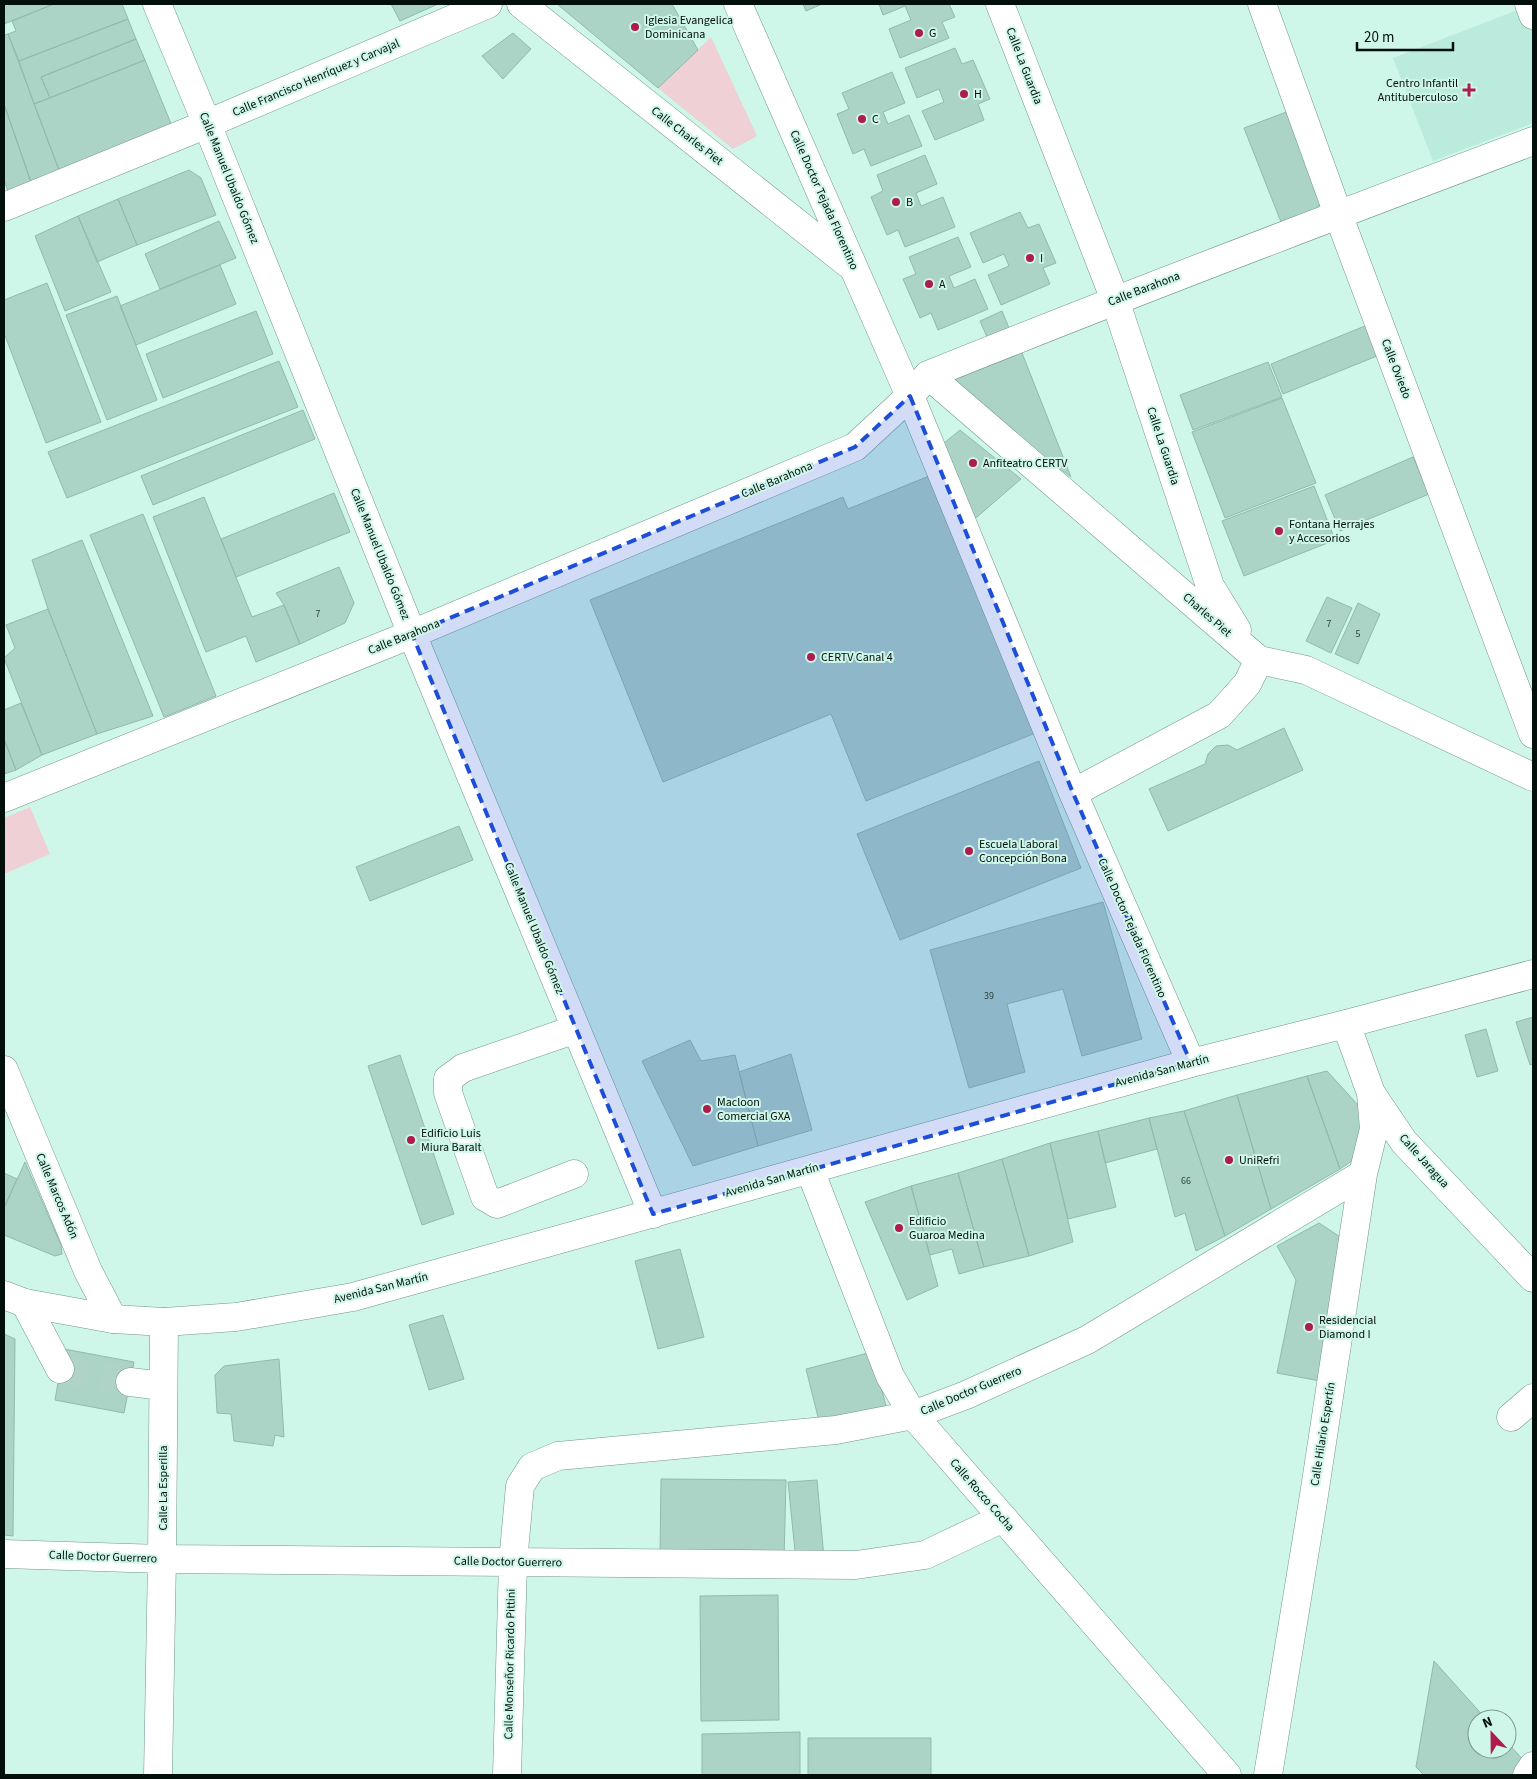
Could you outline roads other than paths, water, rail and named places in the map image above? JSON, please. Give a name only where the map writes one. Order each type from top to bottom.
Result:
[{"type":"main road","name":"Calle Manuel Ubaldo Gómez","points":[[157,4],[208,124],[412,634],[653,1214]]},
{"type":"main road","name":"Calle Francisco Henríquez y Carvajal","points":[[4,207],[208,124],[488,4]]},
{"type":"main road","name":"Calle Charles Piet","points":[[521,4],[854,268]]},
{"type":"main road","name":"Calle Doctor Tejada Florentino","points":[[738,4],[910,396],[1073,794],[1191,1062]]},
{"type":"main road","name":"Calle La Guardia","points":[[1000,4],[1115,300],[1210,586],[1232,623],[1259,660]]},
{"type":"main road","name":"Calle Oviedo","points":[[1262,4],[1338,214],[1533,734]]},
{"type":"main road","points":[[1529,4],[1533,15]]},
{"type":"main road","name":"Calle Barahona","points":[[4,798],[412,634],[855,447],[910,396],[928,376],[1115,300],[1533,141]]},
{"type":"main road","name":"Charles Piet","points":[[928,376],[1259,660],[1306,670],[1533,777]]},
{"type":"main road","points":[[1073,794],[1219,715],[1248,684],[1259,660]]},
{"type":"main road","name":"Avenida San Martín","points":[[14,1299],[113,1319],[164,1322],[236,1317],[353,1297],[1191,1062],[1346,1024],[1533,974]]},
{"type":"main road","name":"Calle Jaragua","points":[[1346,1024],[1371,1093],[1404,1142],[1533,1278]]},
{"type":"main road","points":[[574,1174],[497,1204],[485,1197],[448,1093],[448,1079],[463,1068],[576,1029]]},
{"type":"main road","name":"Calle Marcos Adón","points":[[4,1070],[88,1271],[113,1319]]},
{"type":"main road","name":"Calle Hilario Espertín","points":[[1268,1775],[1314,1494],[1363,1174],[1374,1129],[1371,1093]]},
{"type":"main road","name":"Calle Rocco Cocha","points":[[810,1170],[890,1376],[913,1415],[1227,1775]]},
{"type":"main road","name":"Calle Doctor Guerrero","points":[[532,1467],[558,1456],[836,1430],[913,1415],[966,1394],[1087,1340],[1363,1174]]},
{"type":"main road","points":[[14,1299],[60,1369]]},
{"type":"main road","name":"Calle La Esperilla","points":[[158,1775],[164,1322]]},
{"type":"main road","points":[[130,1382],[163,1386]]},
{"type":"main road","points":[[1511,1418],[1533,1398]]},
{"type":"main road","name":"Calle Monseñor Ricardo Pittini","points":[[507,1775],[513,1562],[520,1486],[532,1467]]},
{"type":"main road","name":"Calle Doctor Guerrero","points":[[4,1554],[162,1559],[856,1565],[926,1555],[1003,1518]]},
{"type":"main road","points":[[1527,1775],[1533,1766]]},
{"type":"tunnel","points":[[60,1369],[130,1382]]},
{"type":"place","name":"Iglesia Evangelica Dominicana","points":[[635,27]]},
{"type":"place","name":"G","points":[[919,33]]},
{"type":"place","name":"Centro Infantil Antituberculoso","points":[[1469,90]]},
{"type":"place","name":"H","points":[[964,94]]},
{"type":"place","name":"C","points":[[862,119]]},
{"type":"place","name":"B","points":[[896,202]]},
{"type":"place","name":"I","points":[[1030,258]]},
{"type":"place","name":"A","points":[[929,284]]},
{"type":"place","name":"Anfiteatro CERTV","points":[[973,463]]},
{"type":"place","name":"Fontana Herrajes y Accesorios","points":[[1279,531]]},
{"type":"place","name":"CERTV Canal 4","points":[[811,657]]},
{"type":"place","name":"Escuela Laboral Concepción Bona","points":[[969,851]]},
{"type":"place","name":"Macloon Comercial GXA","points":[[707,1109]]},
{"type":"place","name":"Edificio Luis Miura Baralt","points":[[411,1140]]},
{"type":"place","name":"UniRefri","points":[[1229,1160]]},
{"type":"place","name":"Edificio Guaroa Medina","points":[[899,1228]]},
{"type":"place","name":"Residencial Diamond I","points":[[1309,1327]]}]
